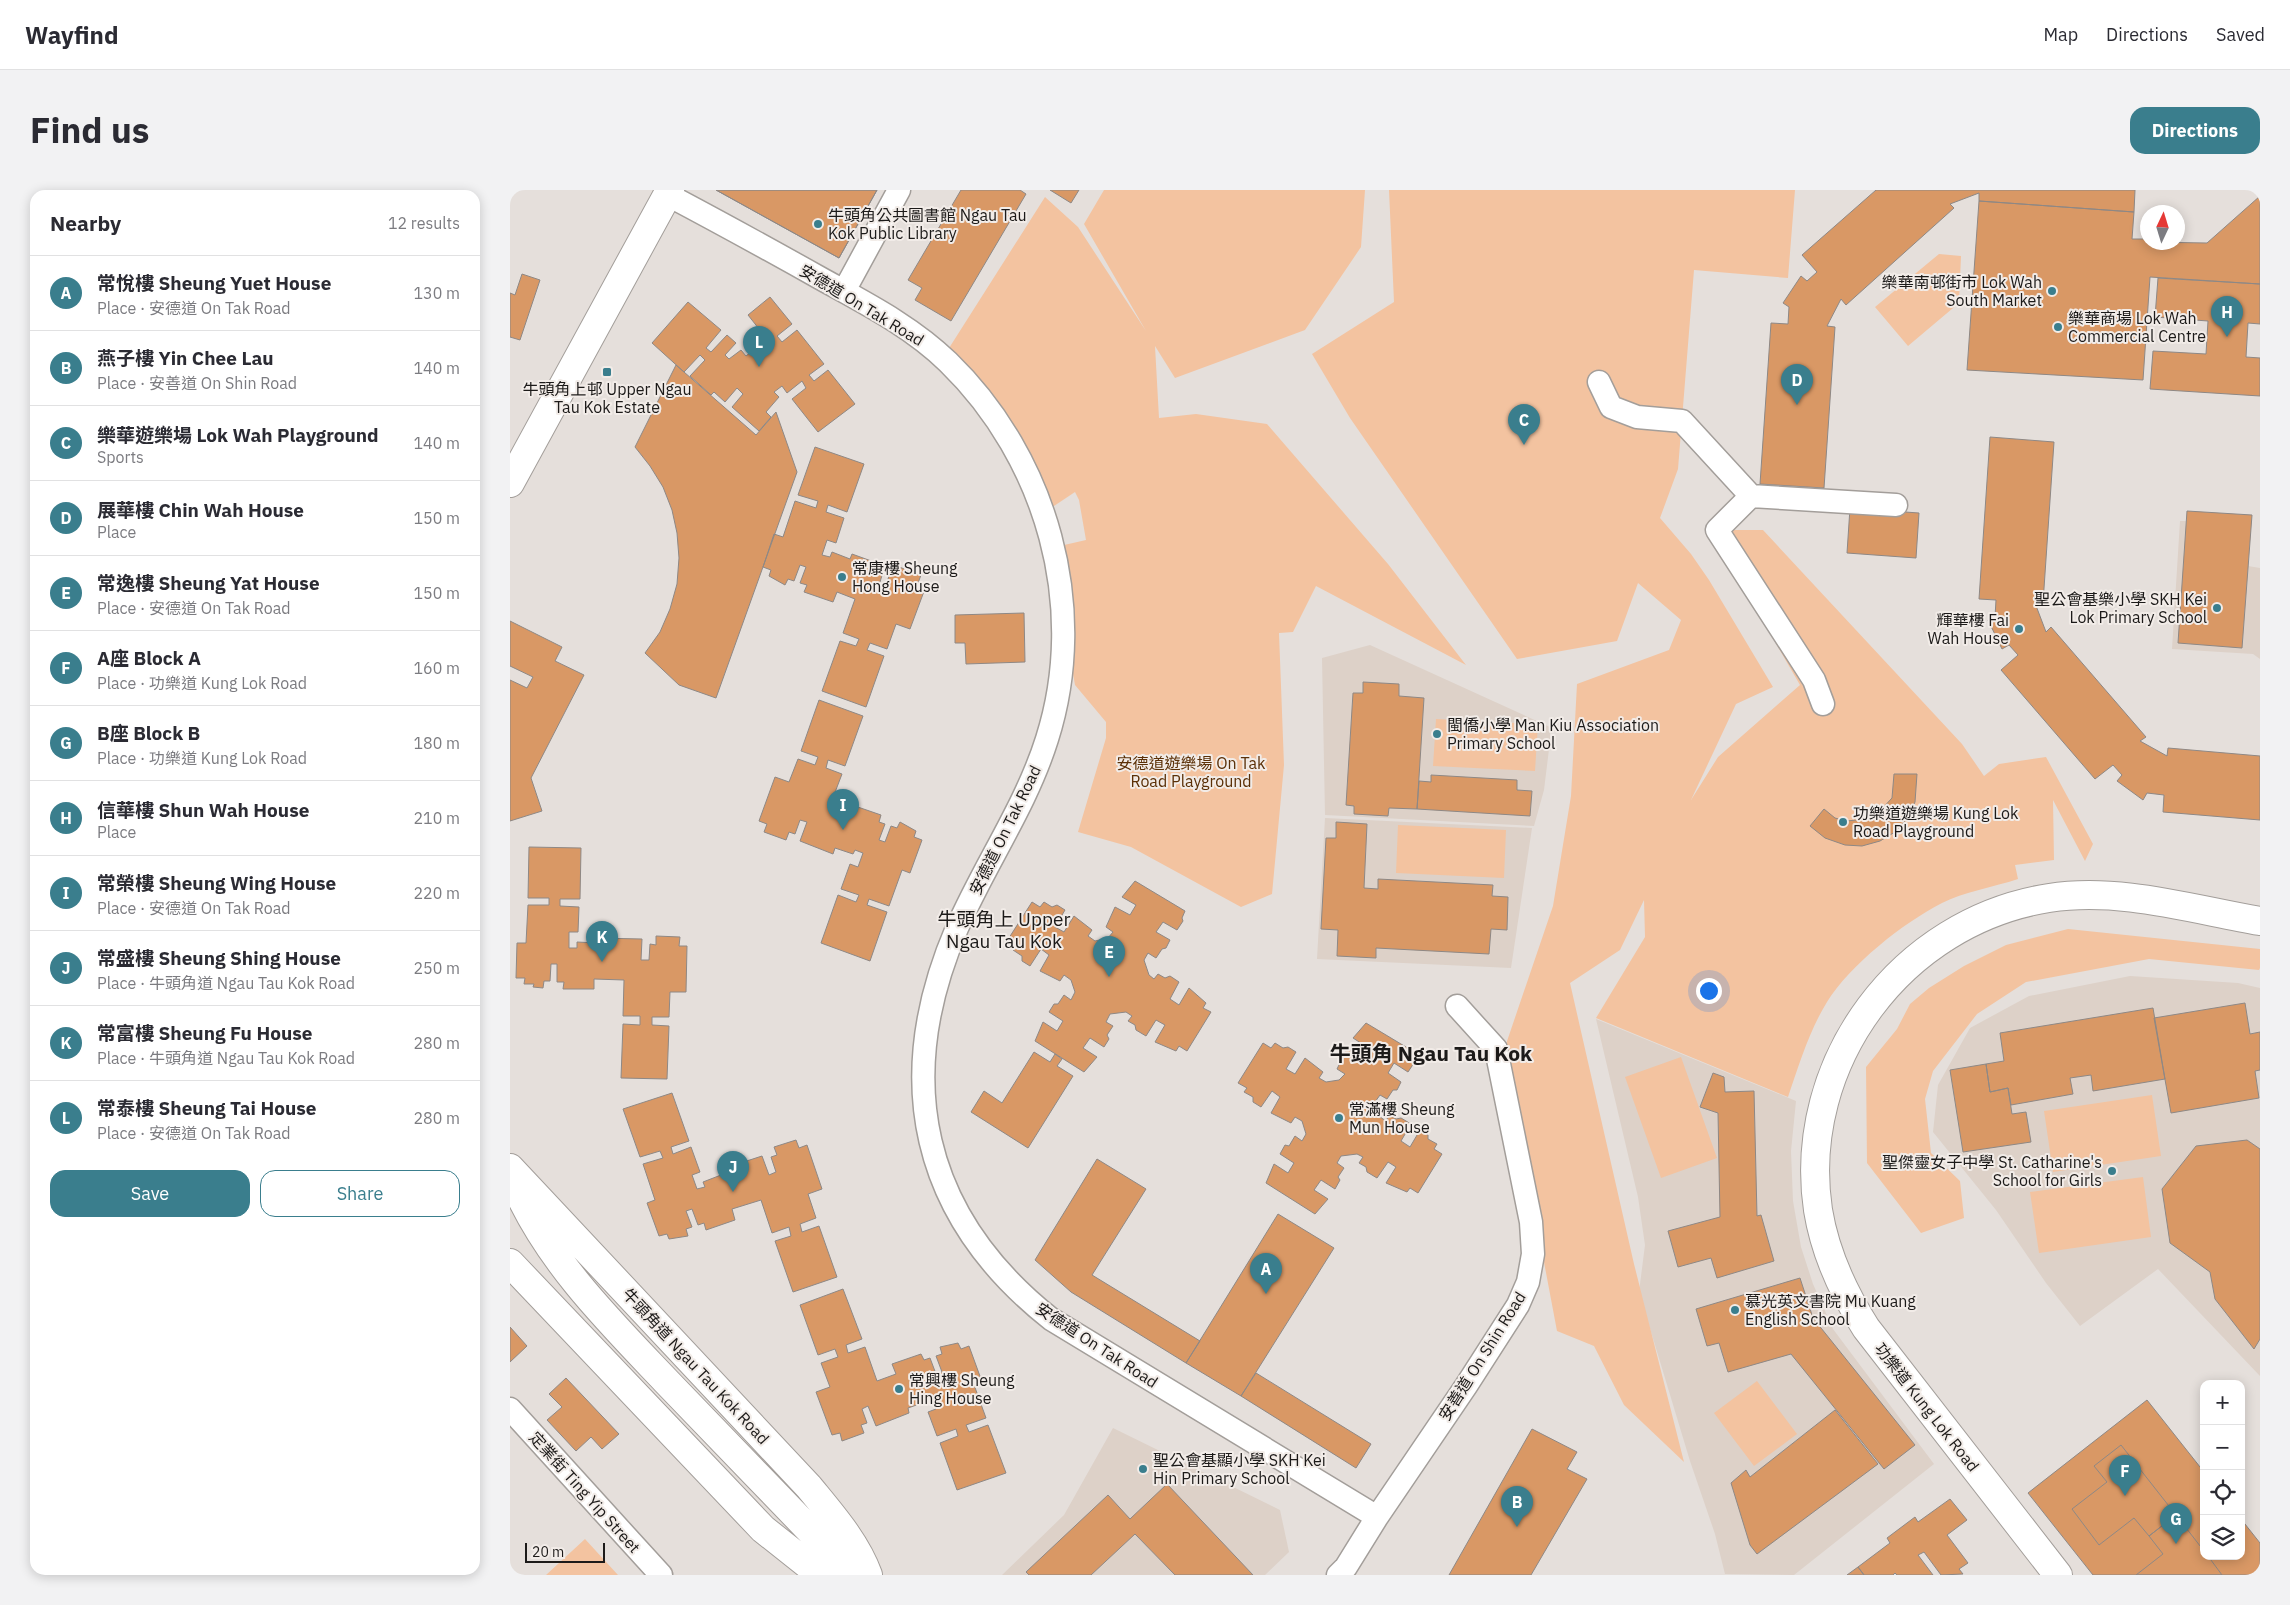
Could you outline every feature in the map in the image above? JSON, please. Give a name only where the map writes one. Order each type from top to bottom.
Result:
[{"type":"main road","points":[[510,483],[669,192]]},
{"type":"main road","name":"功樂道 Kung Lok Road","points":[[2058,1575],[1866,1328],[1841,1284],[1824,1236],[1816,1186],[1818,1135],[1828,1086],[1848,1039],[1861,1017],[1894,978],[1912,961],[1940,940],[1976,920],[2000,910],[2049,898],[2100,895],[2126,897],[2260,921]]},
{"type":"main road","name":"牛頭角道 Ngau Tau Kok Road","points":[[510,1168],[809,1487],[838,1522],[863,1561],[868,1575]]},
{"type":"main road","name":"牛頭角道 Ngau Tau Kok Road","points":[[510,1173],[535,1223],[559,1259],[608,1320],[853,1575]]},
{"type":"main road","points":[[510,1263],[763,1530],[821,1575]]},
{"type":"street","points":[[844,291],[899,190]]},
{"type":"street","name":"安德道 On Tak Road","points":[[669,192],[885,314],[929,344],[966,381],[999,422],[1028,471],[1040,499],[1054,549],[1062,603],[1062,656],[1054,716],[1046,742],[1023,797],[959,925],[945,958],[928,1016],[923,1063],[926,1120],[932,1147],[953,1204],[967,1229],[1002,1275],[1025,1298],[1051,1319],[1377,1517]]},
{"type":"street","points":[[1599,382],[1611,406],[1637,417],[1682,421],[1751,496],[1896,505]]},
{"type":"street","points":[[1751,496],[1717,530],[1814,680],[1823,704]]},
{"type":"street","name":"安善道 On Shin Road","points":[[1338,1575],[1346,1567],[1377,1517],[1466,1386],[1518,1305],[1528,1282],[1533,1254],[1531,1222],[1496,1048],[1457,1006]]},
{"type":"street","name":"定業街 Ting Yip Street","points":[[510,1409],[661,1575]]},
{"type":"shaded area","name":"聖公會基樂小學 SKH Kei Lok Primary School","points":[[2187,511],[2252,515],[2248,566],[2260,568],[2260,659],[2253,654],[2172,649],[2180,521],[2186,521]]},
{"type":"shaded area","name":"閩僑小學 Man Kiu Association Primary School","points":[[1370,645],[1550,727],[1544,790],[1534,826],[1325,815],[1322,658]]},
{"type":"shaded area","points":[[1325,818],[1532,828],[1511,968],[1317,959]]},
{"type":"shaded area","name":"聖傑靈女子中學 St. Catharine's School for Girls","points":[[2130,976],[2238,983],[2260,988],[2260,1376],[2158,1269],[2080,1326],[2046,1283],[1996,1210],[1933,1132],[1938,1085],[1970,1028],[2029,996]]},
{"type":"shaded area","name":"慕光英文書院 Mu Kuang English School","points":[[1596,1019],[1796,1101],[1791,1151],[1793,1201],[1801,1247],[1813,1284],[1833,1329],[1934,1464],[1794,1575],[1725,1574],[1715,1534],[1690,1461],[1639,1292],[1645,1245],[1638,1197]]},
{"type":"shaded area","name":"聖公會基顯小學 SKH Kei Hin Primary School","points":[[1113,1428],[1280,1510],[1289,1552],[1265,1575],[1002,1575],[1064,1515]]},
{"type":"green space","name":"安德道遊樂場 On Tak Road Playground","points":[[1104,190],[1365,190],[1361,247],[1305,330],[1175,378],[1155,346],[1159,418],[1196,414],[1267,424],[1388,564],[1466,665],[1316,586],[1293,632],[1279,633],[1284,765],[1272,894],[1241,907],[1131,847],[1078,832],[1106,738],[1106,722],[1075,685],[1051,548],[1086,540],[1079,500],[1075,492],[1039,516],[1034,474],[944,356],[1045,197],[1078,227],[1146,331],[1084,224]]},
{"type":"green space","points":[[1389,190],[1795,190],[1788,278],[1694,270],[1678,469],[1660,518],[1691,554],[1709,580],[1773,687],[1736,704],[1691,800],[1718,757],[1800,685],[1715,538],[1728,530],[1763,530],[1962,744],[1984,776],[1999,764],[2046,757],[2093,844],[2085,861],[2053,800],[2054,860],[2015,865],[2018,879],[1950,899],[1927,911],[1878,946],[1849,974],[1827,1002],[1805,1048],[1788,1097],[1596,1018],[1645,937],[1644,900],[1620,950],[1570,983],[1634,1264],[1684,1462],[1624,1405],[1594,1346],[1557,1331],[1504,1050],[1553,906],[1571,796],[1577,684],[1669,650],[1681,620],[1638,583],[1617,641],[1517,659],[1350,418],[1312,354],[1394,302]]},
{"type":"green space","points":[[1939,254],[1961,256],[1959,303],[1908,346],[1875,307]]},
{"type":"green space","points":[[1436,719],[1538,724],[1535,771],[1433,766]]},
{"type":"green space","points":[[1398,825],[1506,830],[1504,878],[1396,873]]},
{"type":"green space","points":[[2068,929],[2260,949],[2260,968],[2259,970],[2149,959],[2026,982],[1977,1014],[1933,1071],[1925,1099],[1931,1153],[1960,1181],[1964,1218],[1921,1233],[1867,1163],[1866,1067],[1897,1029],[1910,1004],[1929,988],[1964,966],[2006,945]]},
{"type":"green space","points":[[1681,1057],[1717,1158],[1661,1178],[1625,1077]]},
{"type":"green space","points":[[2152,1095],[2161,1156],[2053,1172],[2044,1111]]},
{"type":"green space","points":[[2143,1177],[2151,1237],[2039,1253],[2030,1192]]},
{"type":"green space","points":[[1757,1381],[1797,1434],[1754,1466],[1714,1413]]},
{"type":"green space","points":[[585,1539],[618,1575],[546,1575]]},
{"type":"building","name":"牛頭角公共圖書館 Ngau Tau Kok Public Library","points":[[716,190],[877,190],[839,258]]},
{"type":"building","name":"牛頭角公共圖書館 Ngau Tau Kok Public Library","points":[[716,190],[877,190],[839,258]]},
{"type":"building","points":[[961,190],[1020,190],[1026,194],[951,321],[915,300],[922,288],[908,280]]},
{"type":"building","points":[[1050,190],[1079,190],[1071,203]]},
{"type":"building","points":[[1876,190],[2135,190],[2134,212],[1979,201],[1979,193],[1950,204],[1954,208],[1846,305],[1841,299],[1827,326],[1835,327],[1824,488],[1760,484],[1771,323],[1788,324],[1789,307],[1783,303],[1801,276],[1807,281],[1817,272],[1802,255]]},
{"type":"building","name":"樂華商場 Lok Wah Commercial Centre","points":[[2260,196],[2260,284],[2150,277],[2143,380],[1967,370],[1979,201],[2134,212],[2132,239],[2140,239],[2140,250],[2185,250],[2185,243],[2207,243]]},
{"type":"building","points":[[522,274],[540,280],[520,340],[510,337],[510,293],[515,295]]},
{"type":"building","points":[[2158,278],[2260,284],[2260,324],[2248,323],[2246,357],[2260,358],[2260,396],[2150,389],[2153,351],[2206,354],[2208,321],[2155,317]]},
{"type":"building","points":[[770,297],[792,324],[777,336],[782,342],[797,330],[824,364],[809,375],[814,381],[828,370],[855,404],[818,432],[792,399],[806,388],[802,381],[787,393],[782,386],[774,392],[779,397],[766,412],[771,417],[759,431],[732,407],[743,394],[737,388],[725,402],[714,392],[711,395],[690,376],[705,360],[700,355],[684,372],[652,343],[688,302],[721,330],[706,348],[711,352],[727,335],[736,343],[725,355],[729,359],[741,350],[746,356],[756,348],[752,342],[763,334],[748,315]]},
{"type":"building","points":[[676,365],[756,435],[776,412],[797,472],[716,698],[679,685],[645,653],[660,632],[670,609],[677,584],[679,558],[677,533],[672,510],[663,487],[635,447]]},
{"type":"building","name":"輝華樓 Fai Wah House","points":[[1990,437],[2054,442],[2043,603],[2035,603],[2046,632],[2051,627],[2146,737],[2140,741],[2167,756],[2168,748],[2260,756],[2260,820],[2163,812],[2164,795],[2147,793],[2143,800],[2117,781],[2122,775],[2113,765],[2095,779],[2001,670],[2018,655],[2009,645],[2002,649],[1988,620],[1995,617],[1996,600],[1979,599]]},
{"type":"building","name":"常康樓 Sheung Hong House","points":[[815,447],[864,464],[847,512],[828,505],[826,512],[844,518],[836,543],[827,540],[822,555],[830,557],[832,552],[850,559],[852,554],[885,566],[879,585],[885,588],[890,573],[896,575],[899,567],[921,575],[918,583],[926,586],[910,629],[896,624],[887,649],[870,643],[867,650],[884,656],[866,707],[822,691],[840,641],[856,646],[859,639],[843,633],[855,599],[837,592],[833,602],[804,592],[807,585],[800,583],[806,567],[800,565],[794,581],[788,579],[785,585],[769,576],[771,570],[763,567],[774,534],[783,537],[795,501],[816,508],[818,501],[798,495]]},
{"type":"building","points":[[1850,508],[1919,513],[1916,558],[1847,553]]},
{"type":"building","name":"聖公會基樂小學 SKH Kei Lok Primary School","points":[[2187,511],[2252,515],[2242,648],[2178,643]]},
{"type":"building","points":[[1024,613],[1025,662],[966,664],[965,643],[955,643],[955,615]]},
{"type":"building","points":[[510,621],[562,647],[555,661],[584,675],[531,778],[542,811],[510,821],[510,680],[527,688],[533,677],[510,666]]},
{"type":"building","points":[[1363,682],[1399,684],[1399,696],[1424,698],[1417,809],[1389,808],[1388,816],[1354,814],[1354,806],[1346,805],[1353,693],[1363,693]]},
{"type":"building","points":[[819,700],[863,716],[845,766],[828,760],[826,768],[842,774],[829,808],[848,815],[852,805],[881,815],[879,822],[885,824],[879,840],[885,842],[891,826],[897,828],[900,822],[916,831],[914,837],[922,840],[910,873],[902,870],[889,906],[869,899],[867,905],[887,912],[870,961],[821,943],[838,895],[856,902],[859,895],[841,889],[850,864],[858,867],[863,853],[855,850],[853,854],[835,848],[833,854],[800,841],[807,822],[800,820],[795,834],[789,832],[786,840],[764,832],[767,824],[759,821],[775,777],[789,782],[798,759],[815,765],[818,757],[801,751]]},
{"type":"building","points":[[1894,774],[1917,774],[1915,802],[1908,818],[1895,832],[1880,841],[1862,846],[1845,845],[1825,838],[1810,826],[1824,809],[1835,818],[1846,821],[1868,819],[1879,812],[1892,798]]},
{"type":"building","points":[[1431,775],[1517,780],[1517,790],[1532,791],[1530,816],[1417,809],[1419,781],[1431,782]]},
{"type":"building","points":[[1336,822],[1367,824],[1364,888],[1378,889],[1378,879],[1493,885],[1492,896],[1508,897],[1507,930],[1491,929],[1489,954],[1376,948],[1376,958],[1337,956],[1338,930],[1321,929],[1326,838],[1336,838]]},
{"type":"building","points":[[529,847],[581,848],[580,899],[560,899],[560,906],[579,907],[578,932],[569,932],[569,948],[577,948],[577,942],[596,943],[597,938],[642,939],[641,960],[649,960],[650,944],[656,945],[656,936],[680,937],[679,946],[687,946],[686,992],[670,992],[669,1017],[652,1017],[652,1025],[669,1026],[667,1079],[621,1078],[623,1024],[640,1025],[640,1016],[623,1016],[624,980],[594,979],[594,989],[563,989],[564,982],[557,982],[557,964],[551,964],[550,981],[544,981],[543,988],[533,987],[534,984],[524,984],[525,978],[516,978],[517,943],[526,943],[528,905],[549,905],[549,898],[528,898]]},
{"type":"building","points":[[1135,881],[1185,911],[1182,918],[1183,921],[1177,930],[1163,922],[1156,932],[1170,940],[1166,948],[1162,949],[1156,958],[1148,953],[1144,960],[1149,975],[1154,979],[1158,974],[1165,978],[1170,976],[1179,982],[1170,999],[1179,1005],[1189,988],[1206,1003],[1203,1008],[1211,1012],[1187,1051],[1179,1046],[1176,1051],[1155,1042],[1165,1025],[1156,1020],[1146,1036],[1136,1030],[1135,1025],[1128,1021],[1132,1016],[1126,1012],[1110,1014],[1106,1022],[1113,1026],[1107,1035],[1109,1039],[1104,1047],[1090,1038],[1083,1048],[1097,1057],[1084,1072],[1035,1041],[1043,1022],[1057,1031],[1063,1021],[1049,1012],[1054,1004],[1058,1004],[1064,995],[1071,1000],[1075,992],[1071,980],[1064,975],[1060,981],[1040,971],[1049,955],[1041,949],[1030,966],[1022,961],[1022,956],[1013,950],[1016,946],[1007,941],[1032,902],[1040,907],[1044,902],[1052,907],[1057,905],[1065,910],[1055,927],[1064,932],[1074,916],[1092,930],[1088,936],[1095,941],[1108,938],[1113,932],[1106,927],[1115,907],[1130,915],[1136,905],[1122,897]]},
{"type":"building","points":[[2245,1003],[2250,1034],[2260,1032],[2260,1070],[2255,1071],[2259,1098],[2171,1113],[2154,1018]]},
{"type":"building","points":[[2153,1008],[2165,1079],[2093,1091],[2091,1075],[2070,1078],[2073,1094],[2011,1105],[2008,1088],[1990,1092],[1986,1064],[2004,1061],[2000,1033]]},
{"type":"building","name":"常滿樓 Sheung Mun House","points":[[1366,1023],[1416,1053],[1413,1059],[1414,1063],[1408,1072],[1394,1063],[1388,1073],[1401,1082],[1397,1090],[1393,1090],[1387,1099],[1380,1095],[1375,1102],[1380,1117],[1386,1121],[1389,1115],[1396,1119],[1401,1118],[1411,1124],[1401,1141],[1410,1147],[1420,1130],[1428,1135],[1428,1139],[1437,1144],[1434,1149],[1442,1154],[1418,1193],[1410,1188],[1407,1192],[1386,1183],[1396,1167],[1388,1162],[1377,1178],[1367,1172],[1366,1167],[1359,1163],[1363,1157],[1357,1154],[1341,1156],[1337,1163],[1344,1168],[1338,1177],[1340,1180],[1335,1189],[1321,1180],[1314,1190],[1328,1199],[1315,1214],[1266,1183],[1274,1164],[1288,1173],[1294,1163],[1280,1154],[1285,1145],[1289,1146],[1295,1136],[1302,1141],[1306,1134],[1302,1121],[1295,1117],[1291,1123],[1271,1113],[1280,1097],[1272,1091],[1261,1107],[1253,1102],[1253,1097],[1244,1092],[1247,1088],[1238,1083],[1263,1043],[1271,1048],[1275,1043],[1296,1052],[1286,1069],[1295,1074],[1305,1058],[1323,1072],[1319,1078],[1326,1082],[1339,1080],[1345,1074],[1337,1069],[1347,1048],[1361,1057],[1367,1047],[1353,1038]]},
{"type":"building","points":[[1034,1052],[1050,1062],[1055,1054],[1062,1059],[1057,1066],[1073,1076],[1028,1148],[971,1112],[984,1091],[1002,1103]]},
{"type":"building","points":[[1986,1064],[1990,1092],[2008,1088],[2012,1114],[2026,1112],[2031,1142],[1963,1152],[1950,1070]]},
{"type":"building","points":[[1713,1073],[1724,1077],[1725,1092],[1754,1091],[1757,1216],[1761,1215],[1774,1261],[1717,1278],[1711,1258],[1678,1267],[1668,1231],[1720,1217],[1718,1113],[1700,1107]]},
{"type":"building","points":[[672,1093],[689,1141],[671,1147],[673,1154],[691,1147],[700,1172],[692,1175],[697,1189],[705,1187],[703,1182],[721,1175],[719,1170],[762,1156],[769,1175],[776,1172],[771,1157],[777,1155],[774,1147],[796,1140],[799,1148],[807,1145],[822,1189],[808,1194],[816,1218],[800,1224],[802,1232],[819,1226],[837,1277],[793,1292],[775,1241],[791,1236],[789,1227],[772,1233],[761,1200],[732,1209],[735,1220],[706,1230],[704,1223],[698,1225],[692,1209],[686,1211],[692,1227],[686,1229],[688,1236],[669,1239],[667,1234],[659,1236],[647,1203],[655,1200],[643,1164],[663,1158],[660,1151],[640,1157],[623,1109]]},
{"type":"building","points":[[2247,1140],[2260,1149],[2260,1339],[2254,1349],[2215,1299],[2210,1272],[2170,1243],[2162,1189],[2196,1146]]},
{"type":"building","points":[[1097,1159],[1146,1189],[1092,1275],[1200,1341],[1186,1363],[1071,1292],[1035,1260]]},
{"type":"building","points":[[1278,1214],[1334,1248],[1241,1396],[1186,1363]]},
{"type":"building","points":[[1800,1278],[1813,1318],[1915,1445],[1884,1469],[1791,1354],[1728,1372],[1719,1343],[1707,1346],[1696,1309]]},
{"type":"building","name":"常興樓 Sheung Hing House","points":[[843,1289],[862,1339],[846,1345],[848,1353],[865,1347],[877,1381],[896,1374],[892,1364],[921,1354],[924,1360],[930,1358],[936,1374],[942,1372],[936,1356],[942,1354],[940,1347],[958,1343],[961,1349],[969,1346],[981,1379],[973,1382],[986,1418],[966,1425],[969,1432],[988,1425],[1006,1473],[957,1490],[940,1443],[958,1436],[956,1429],[937,1436],[928,1412],[936,1409],[931,1394],[924,1397],[925,1402],[908,1408],[909,1413],[876,1426],[868,1406],[862,1409],[867,1423],[861,1425],[864,1433],[842,1441],[840,1433],[832,1435],[816,1392],[830,1387],[821,1363],[838,1357],[835,1349],[818,1355],[800,1305]]},
{"type":"building","points":[[510,1327],[527,1346],[510,1362]]},
{"type":"building","points":[[1256,1373],[1371,1444],[1356,1468],[1241,1396]]},
{"type":"building","points":[[566,1378],[619,1434],[602,1449],[591,1437],[576,1451],[547,1420],[562,1407],[549,1394]]},
{"type":"building","points":[[2147,1400],[2200,1467],[2200,1560],[2245,1560],[2245,1524],[2260,1543],[2260,1570],[2254,1575],[2093,1575],[2028,1493]]},
{"type":"building","points":[[1835,1410],[1878,1464],[1757,1554],[1750,1545],[1731,1483],[1746,1470],[1750,1477]]},
{"type":"building","points":[[1532,1429],[1577,1452],[1567,1469],[1587,1479],[1531,1575],[1449,1575]]},
{"type":"building","points":[[2121,1445],[2176,1515],[2149,1536],[2134,1518],[2099,1545],[2072,1509],[2107,1482],[2094,1466]]},
{"type":"building","points":[[1167,1484],[1253,1575],[1175,1575],[1135,1534],[1091,1575],[1029,1575],[1026,1572],[1108,1495],[1130,1519]]},
{"type":"building","points":[[1950,1499],[1967,1520],[1947,1535],[1968,1563],[1959,1569],[1963,1574],[1941,1575],[1924,1552],[1918,1555],[1933,1575],[1897,1575],[1895,1573],[1893,1575],[1864,1575],[1858,1567],[1890,1543],[1887,1538],[1915,1517],[1918,1522]]},
{"type":"building","points":[[2176,1515],[2200,1546],[2200,1560],[2211,1560],[2222,1575],[2136,1575],[2163,1554],[2149,1536]]},
{"type":"building","points":[[1858,1567],[1864,1575],[1847,1575]]},
{"type":"place","name":"牛頭角公共圖書館 Ngau Tau Kok Public Library","points":[[818,224]]},
{"type":"place","name":"樂華南邨街市 Lok Wah South Market","points":[[2052,291]]},
{"type":"place","name":"樂華商場 Lok Wah Commercial Centre","points":[[2058,327]]},
{"type":"place","name":"信華樓 Shun Wah House","points":[[2227,337]]},
{"type":"place","name":"常泰樓 Sheung Tai House","points":[[759,367]]},
{"type":"place","name":"牛頭角上邨 Upper Ngau Tau Kok Estate","points":[[607,372]]},
{"type":"place","name":"展華樓 Chin Wah House","points":[[1797,405]]},
{"type":"place","name":"樂華遊樂場 Lok Wah Playground","points":[[1524,445]]},
{"type":"place","name":"常康樓 Sheung Hong House","points":[[842,577]]},
{"type":"place","name":"聖公會基樂小學 SKH Kei Lok Primary School","points":[[2217,608]]},
{"type":"place","name":"輝華樓 Fai Wah House","points":[[2019,629]]},
{"type":"place","name":"閩僑小學 Man Kiu Association Primary School","points":[[1437,734]]},
{"type":"place","name":"功樂道遊樂場 Kung Lok Road Playground","points":[[1843,822]]},
{"type":"place","name":"常榮樓 Sheung Wing House","points":[[843,830]]},
{"type":"place","name":"常富樓 Sheung Fu House","points":[[602,962]]},
{"type":"place","name":"常逸樓 Sheung Yat House","points":[[1109,977]]},
{"type":"place","name":"常滿樓 Sheung Mun House","points":[[1339,1118]]},
{"type":"place","name":"聖傑靈女子中學 St. Catharine's School for Girls","points":[[2112,1171]]},
{"type":"place","name":"常盛樓 Sheung Shing House","points":[[733,1192]]},
{"type":"place","name":"常悅樓 Sheung Yuet House","points":[[1266,1294]]},
{"type":"place","name":"慕光英文書院 Mu Kuang English School","points":[[1735,1310]]},
{"type":"place","name":"常興樓 Sheung Hing House","points":[[899,1389]]},
{"type":"place","name":"聖公會基顯小學 SKH Kei Hin Primary School","points":[[1143,1469]]},
{"type":"place","name":"A座 Block A","points":[[2125,1496]]},
{"type":"place","name":"燕子樓 Yin Chee Lau","points":[[1517,1527]]},
{"type":"place","name":"B座 Block B","points":[[2176,1544]]},
{"type":"district","name":"牛頭角上 Upper Ngau Tau Kok","points":[[1004,930]]},
{"type":"district","name":"牛頭角 Ngau Tau Kok","points":[[1431,1053]]}]
